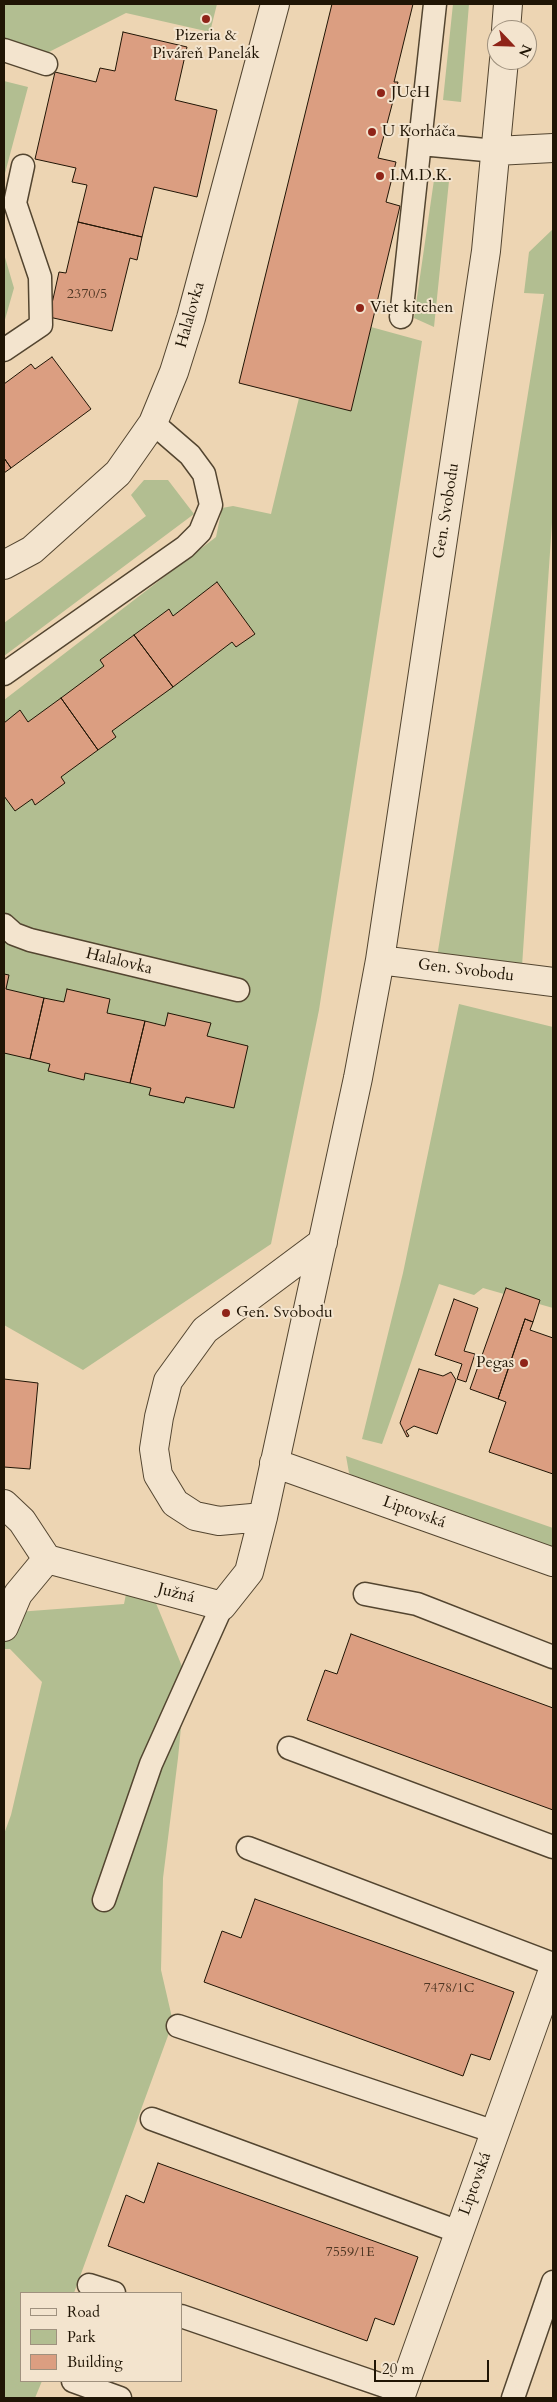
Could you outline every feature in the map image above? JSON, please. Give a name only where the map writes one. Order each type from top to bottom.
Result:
[{"type":"street","name":"Halalovka","points":[[4,565],[32,550],[118,473],[153,423],[174,372],[191,318],[275,4]]},
{"type":"street","points":[[507,20],[508,4]]},
{"type":"street","name":"Gen. Svobodu","points":[[274,1463],[358,1078],[380,960],[486,251],[503,70]]},
{"type":"street","points":[[496,151],[553,148]]},
{"type":"street","name":"Gen. Svobodu","points":[[380,960],[553,982]]},
{"type":"street","points":[[263,1517],[219,1521],[195,1516],[175,1502],[158,1475],[154,1449],[160,1417],[168,1381],[205,1330],[323,1242]]},
{"type":"street","points":[[222,1606],[249,1572],[274,1463]]},
{"type":"street","name":"Liptovská","points":[[274,1463],[553,1562]]},
{"type":"street","points":[[4,1504],[22,1521],[48,1559],[18,1594],[4,1627]]},
{"type":"street","name":"Južná","points":[[48,1559],[222,1606]]},
{"type":"street","name":"Liptovská","points":[[401,2395],[553,1970]]},
{"type":"lane","points":[[401,317],[435,4]]},
{"type":"lane","points":[[4,50],[46,64]]},
{"type":"lane","points":[[421,144],[496,151]]},
{"type":"lane","points":[[4,350],[41,325],[40,276],[15,203],[23,166]]},
{"type":"lane","points":[[4,674],[185,547],[200,532],[206,520],[215,488],[190,455],[153,423]]},
{"type":"lane","name":"Halalovka","points":[[7,930],[30,940],[238,990]]},
{"type":"lane","points":[[365,1594],[417,1604],[553,1656]]},
{"type":"lane","points":[[104,1900],[151,1764],[222,1606]]},
{"type":"lane","points":[[288,1748],[553,1847]]},
{"type":"lane","points":[[248,1848],[553,1964]]},
{"type":"lane","points":[[178,2026],[495,2132]]},
{"type":"lane","points":[[152,2119],[459,2232]]},
{"type":"lane","points":[[513,2398],[553,2282]]},
{"type":"lane","points":[[89,2285],[111,2292]]},
{"type":"lane","points":[[182,2316],[401,2395]]},
{"type":"lane","points":[[75,2382],[120,2398]]},
{"type":"green space","points":[[4,4],[217,4],[210,32],[126,13],[43,55],[4,41]]},
{"type":"green space","points":[[453,4],[469,4],[461,102],[443,100]]},
{"type":"green space","points":[[4,81],[28,87],[4,177]]},
{"type":"green space","points":[[434,180],[449,181],[434,327],[414,318]]},
{"type":"green space","points":[[553,229],[553,508],[522,966],[437,957],[544,294],[524,293],[529,252]]},
{"type":"green space","points":[[4,254],[14,288],[4,323]]},
{"type":"green space","points":[[371,327],[422,341],[319,1010],[271,1244],[83,1370],[4,1325],[4,700],[216,537],[222,508],[233,506],[271,514],[299,398],[351,411]]},
{"type":"green space","points":[[144,480],[168,480],[194,514],[4,656],[4,623],[146,516],[131,495]]},
{"type":"green space","points":[[459,1004],[553,1027],[553,1308],[483,1288],[474,1295],[439,1284],[382,1444],[362,1439],[403,1273]]},
{"type":"green space","points":[[346,1456],[553,1528],[553,1551],[360,1481],[349,1473]]},
{"type":"green space","points":[[146,1579],[186,1676],[163,1878],[161,1970],[173,2022],[74,2292],[20,2292],[20,2382],[42,2382],[35,2398],[4,2398],[4,1834],[11,1815],[42,1682],[10,1649],[4,1649],[4,1613],[124,1604],[128,1584]]},
{"type":"building","points":[[332,4],[413,4],[394,82],[398,82],[378,158],[396,162],[386,202],[400,206],[351,411],[239,383]]},
{"type":"building","points":[[123,32],[187,47],[175,100],[217,110],[197,197],[154,187],[142,237],[78,222],[87,185],[72,182],[76,168],[35,159],[55,72],[96,82],[100,68],[115,71]]},
{"type":"building","points":[[78,222],[142,237],[137,260],[130,258],[112,331],[49,317],[59,272],[66,273]]},
{"type":"building","points":[[52,357],[91,409],[11,468],[4,458],[4,384],[31,364],[35,369]]},
{"type":"building","points":[[4,458],[11,468],[4,473]]},
{"type":"building","points":[[217,582],[255,634],[236,647],[232,642],[173,687],[134,635],[169,609],[173,616]]},
{"type":"building","points":[[134,635],[173,687],[112,731],[116,737],[98,750],[61,698],[104,666],[100,660]]},
{"type":"building","points":[[61,698],[98,750],[61,777],[65,783],[35,805],[32,799],[15,811],[4,796],[4,723],[20,710],[28,722]]},
{"type":"building","points":[[4,974],[9,975],[6,989],[44,998],[30,1059],[4,1053]]},
{"type":"building","points":[[67,989],[110,999],[107,1013],[145,1021],[130,1083],[85,1073],[84,1080],[48,1071],[50,1064],[30,1059],[44,998],[64,1002]]},
{"type":"building","points":[[168,1013],[211,1023],[207,1036],[248,1046],[234,1108],[186,1097],[184,1103],[149,1095],[151,1088],[130,1083],[145,1021],[165,1026]]},
{"type":"building","points":[[506,1288],[540,1300],[533,1322],[525,1319],[498,1399],[470,1389]]},
{"type":"building","points":[[454,1299],[478,1308],[464,1351],[475,1354],[466,1382],[457,1379],[462,1364],[435,1355]]},
{"type":"building","points":[[525,1319],[533,1322],[530,1330],[553,1338],[553,1474],[489,1452],[506,1402],[498,1399]]},
{"type":"building","points":[[419,1369],[443,1376],[451,1372],[456,1380],[437,1434],[414,1426],[406,1431],[409,1436],[407,1437],[400,1423]]},
{"type":"building","points":[[4,1379],[38,1383],[30,1469],[4,1467]]},
{"type":"building","points":[[351,1634],[553,1708],[553,1810],[307,1720],[325,1670],[337,1674]]},
{"type":"building","points":[[255,1899],[514,1992],[490,2060],[471,2054],[463,2076],[204,1982],[222,1931],[241,1938]]},
{"type":"building","points":[[158,2163],[418,2257],[394,2325],[375,2318],[367,2341],[108,2246],[126,2195],[144,2203]]},
{"type":"place","name":"Pizeria & Piváreň Panelák","points":[[206,19]]},
{"type":"place","name":"JUcH","points":[[381,93]]},
{"type":"place","name":"U Korháča","points":[[372,132]]},
{"type":"place","name":"I.M.D.K.","points":[[380,176]]},
{"type":"place","name":"Viet kitchen","points":[[360,308]]},
{"type":"place","name":"Gen. Svobodu","points":[[226,1313]]},
{"type":"place","name":"Pegas","points":[[524,1363]]}]
